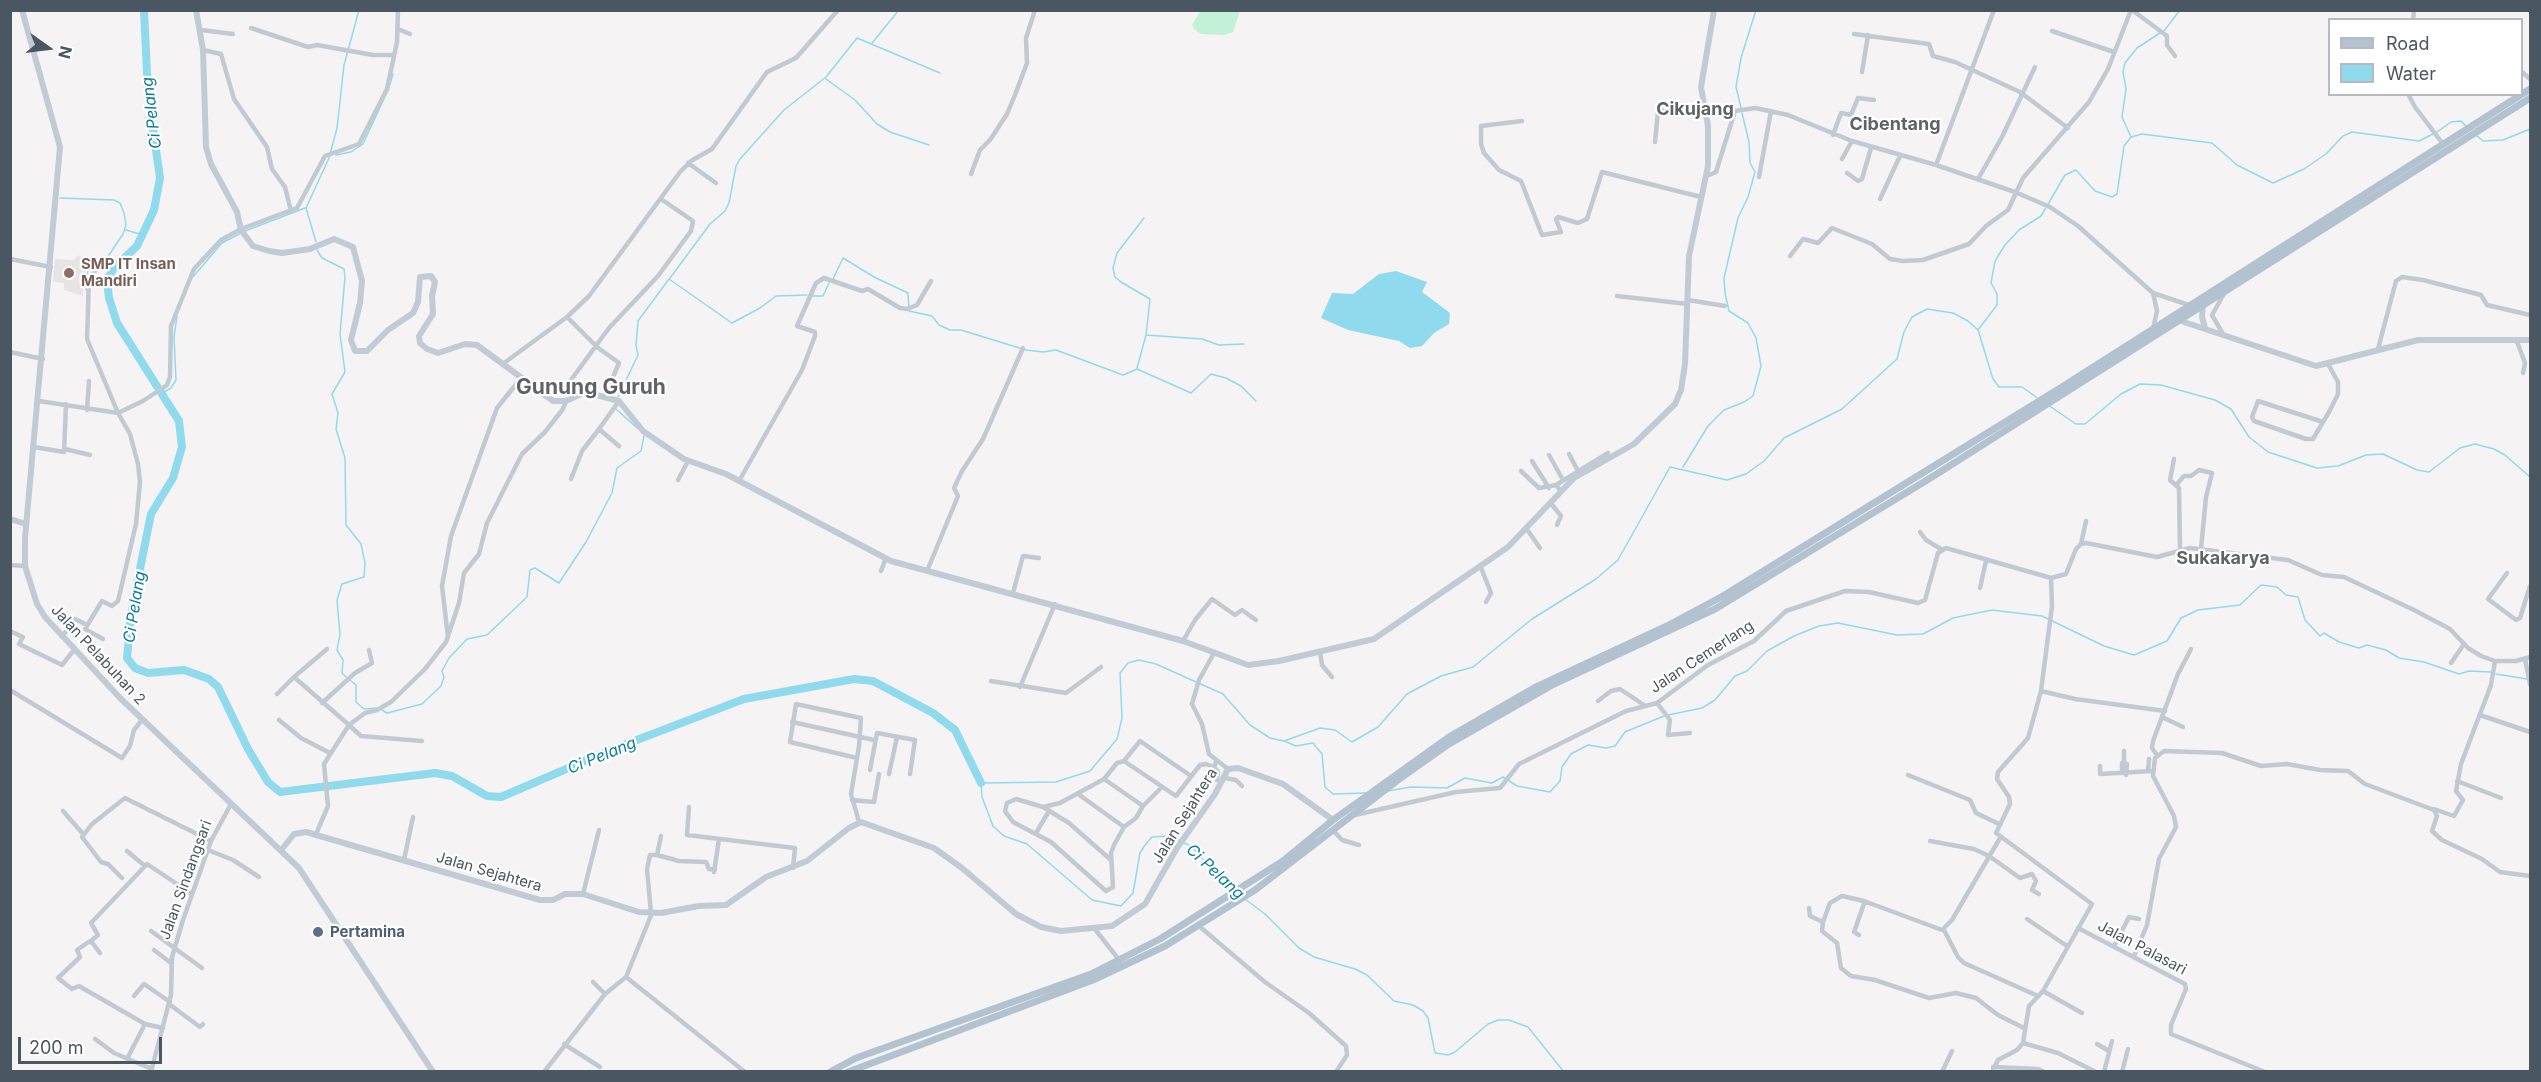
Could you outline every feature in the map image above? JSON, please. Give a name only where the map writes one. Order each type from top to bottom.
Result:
[{"type":"main road","points":[[848,1071],[1092,977],[1165,946],[1255,890],[1333,830],[1395,778],[1449,744],[1509,708],[1715,609],[2032,408],[2178,320],[2226,289],[2250,270],[2519,96]]},
{"type":"main road","points":[[2062,391],[2189,305],[2530,98]]},
{"type":"main road","points":[[830,1071],[856,1058],[1092,977],[1218,903],[1283,861],[1333,819],[1364,803]]},
{"type":"street","name":"Jalan Pelabuhan 2","points":[[22,10],[60,147],[43,359],[26,524],[25,566],[37,604],[74,650],[142,720],[282,849],[303,874],[433,1071]]},
{"type":"street","points":[[196,10],[203,50],[206,147],[211,164],[237,212],[242,231],[253,246],[275,252],[310,249],[334,239],[353,247],[362,281],[360,303],[351,340],[355,351],[367,351],[381,336],[413,313],[418,302],[418,282],[420,277],[426,275],[431,276],[435,282],[432,296],[433,314],[419,336],[423,347],[438,353],[471,343],[483,347],[549,399],[566,401],[585,392]]},
{"type":"street","points":[[39,401],[118,413],[143,401],[167,385],[170,377],[171,326],[188,279],[194,269],[221,240],[291,211],[301,204],[325,156],[346,152],[359,144],[374,123],[388,93],[393,70],[393,55],[399,42],[398,10]]},
{"type":"street","points":[[504,363],[567,317],[606,274],[688,163],[712,149],[767,72],[796,58],[838,10]]},
{"type":"street","points":[[971,174],[980,150],[990,140],[1007,114],[1015,95],[1027,63],[1026,38],[1035,10]]},
{"type":"street","points":[[661,199],[693,221],[691,231],[658,276],[609,328],[571,381],[585,392],[619,401],[643,431],[688,461],[739,481],[886,558],[927,572],[1013,592],[1183,641],[1248,665],[1279,662],[1374,639],[1508,547],[1550,502],[1583,472],[1640,440],[1675,404],[1683,384],[1689,256],[1707,176],[1709,133],[1703,107],[1701,81],[1714,10]]},
{"type":"street","points":[[1936,165],[1994,10]]},
{"type":"street","points":[[1790,256],[1803,239],[1818,243],[1834,228],[1872,244],[1892,259],[1915,262],[1939,256],[1969,244],[1986,226],[2008,210],[2022,178],[2068,128],[2102,82],[2132,10],[2168,36],[2167,45],[2175,56]]},
{"type":"street","points":[[250,27],[308,47],[317,45],[373,55],[393,55]]},
{"type":"street","points":[[399,29],[403,33],[410,34]]},
{"type":"street","points":[[201,30],[233,34]]},
{"type":"street","points":[[2052,31],[2114,52]]},
{"type":"street","points":[[1854,34],[1929,44],[1933,56],[1971,69],[2022,93],[2068,128]]},
{"type":"street","points":[[1862,72],[1868,35]]},
{"type":"street","points":[[203,50],[221,54],[234,99],[267,147],[272,170],[285,187],[291,211]]},
{"type":"street","points":[[1978,179],[2002,137],[2035,67]]},
{"type":"street","points":[[2409,96],[2444,144]]},
{"type":"street","points":[[1833,135],[1841,112],[1851,115],[1858,98],[1874,100]]},
{"type":"street","points":[[1655,142],[1658,111],[1703,107]]},
{"type":"street","points":[[1707,176],[1716,172],[1735,111],[1755,108],[1771,111],[1871,148],[1978,179],[2050,207],[2060,213],[2153,293],[2189,305]]},
{"type":"street","points":[[1759,177],[1771,111]]},
{"type":"street","points":[[1522,121],[1481,126],[1481,144],[1484,153],[1499,170],[1521,180],[1542,235],[1561,232],[1556,219],[1558,217],[1578,223],[1587,219],[1602,171],[1701,197]]},
{"type":"street","points":[[1842,159],[1852,141]]},
{"type":"street","points":[[1847,173],[1858,181],[1862,179],[1871,148]]},
{"type":"street","points":[[1880,199],[1900,156]]},
{"type":"street","points":[[688,163],[716,183]]},
{"type":"street","points":[[10,259],[51,267]]},
{"type":"street","points":[[96,270],[89,278],[87,339],[118,413],[130,434],[138,464],[139,500],[118,601],[112,606],[102,601],[85,629],[103,639]]},
{"type":"street","points":[[739,481],[802,370],[815,336],[814,332],[798,326],[816,283],[823,278],[862,291],[868,289],[900,308],[907,309],[917,305],[931,281]]},
{"type":"street","points":[[2378,350],[2396,281],[2402,278],[2424,280],[2481,295],[2487,305],[2530,315]]},
{"type":"street","points":[[2223,334],[2212,315],[2226,289]]},
{"type":"street","points":[[2153,293],[2157,311],[2153,329]]},
{"type":"street","points":[[1617,296],[1725,306]]},
{"type":"street","points":[[2203,304],[2202,317],[2205,328]]},
{"type":"street","points":[[567,317],[620,364],[605,396]]},
{"type":"street","points":[[2178,320],[2310,365],[2328,364],[2418,340],[2530,340]]},
{"type":"street","points":[[2516,339],[2525,363],[2523,373]]},
{"type":"street","points":[[927,572],[958,496],[954,489],[962,471],[983,440],[1023,348]]},
{"type":"street","points":[[10,352],[43,359]]},
{"type":"street","points":[[2323,422],[2258,401],[2252,417],[2254,421],[2309,440],[2323,422],[2339,388],[2328,364]]},
{"type":"street","points":[[448,637],[441,586],[451,536],[497,408],[522,377]]},
{"type":"street","points":[[87,410],[89,381]]},
{"type":"street","points":[[282,849],[298,832],[316,834],[326,815],[328,797],[324,764],[349,725],[365,713],[377,710],[391,702],[425,669],[448,637],[464,573],[479,554],[487,523],[522,453],[545,432],[566,401]]},
{"type":"street","points":[[571,479],[582,452],[619,401]]},
{"type":"street","points":[[34,447],[63,453],[66,404]]},
{"type":"street","points":[[599,429],[619,446]]},
{"type":"street","points":[[65,449],[90,455]]},
{"type":"street","points":[[1521,471],[1539,488],[1548,488],[1608,453]]},
{"type":"street","points":[[1569,454],[1578,471]]},
{"type":"street","points":[[1549,455],[1563,480]]},
{"type":"street","points":[[2174,459],[2170,480],[2179,488],[2180,549]]},
{"type":"street","points":[[678,480],[688,461]]},
{"type":"street","points":[[1532,461],[1548,488]]},
{"type":"street","points":[[2176,485],[2184,476],[2191,476],[2199,470],[2212,473],[2206,497],[2201,549]]},
{"type":"street","points":[[1556,485],[1561,491]]},
{"type":"street","points":[[1550,502],[1561,516],[1557,525]]},
{"type":"street","points":[[10,519],[26,524]]},
{"type":"street","points":[[1920,532],[1926,540],[1941,549],[1953,549],[1986,561],[2051,578],[2069,571],[2081,544],[2086,521]]},
{"type":"street","points":[[1526,528],[1540,548]]},
{"type":"street","points":[[2081,544],[2157,557],[2180,549],[2201,549],[2288,560],[2322,575],[2344,577],[2443,625],[2475,653],[2495,661],[2528,658],[2530,684]]},
{"type":"street","name":"Jalan Cemerlang","points":[[1349,817],[1456,792],[1496,790],[1504,786],[1519,764],[1626,711],[1658,703],[1708,665],[1754,641],[1786,610],[1845,591],[1869,592],[1918,603],[1925,600],[1941,549]]},
{"type":"street","points":[[1013,592],[1023,556],[1039,558]]},
{"type":"street","points":[[881,571],[886,558]]},
{"type":"street","points":[[1980,588],[1986,561]]},
{"type":"street","points":[[10,565],[25,566]]},
{"type":"street","points":[[1480,565],[1491,593],[1486,602]]},
{"type":"street","points":[[2507,573],[2488,599],[2516,620],[2520,618],[2530,586]]},
{"type":"street","points":[[2044,1071],[1993,1069],[1998,1060],[2017,1050],[2023,1043],[2029,1006],[2043,991],[2091,906],[2091,901],[2000,838],[1996,832],[2010,804],[2009,797],[1997,779],[1998,772],[2028,738],[2041,692],[2052,606],[2051,578]]},
{"type":"street","points":[[1183,641],[1187,631],[1212,599],[1236,615],[1242,610],[1256,620]]},
{"type":"street","points":[[1020,687],[1055,604]]},
{"type":"street","points":[[63,636],[75,619],[87,625]]},
{"type":"street","points":[[10,631],[22,637],[19,644],[62,665],[74,650]]},
{"type":"street","points":[[2451,663],[2464,644]]},
{"type":"street","points":[[277,694],[327,649]]},
{"type":"street","points":[[2150,771],[2157,755],[2152,743],[2178,674],[2191,649]]},
{"type":"street","points":[[322,703],[355,674],[372,663],[369,650]]},
{"type":"street","points":[[1320,651],[1322,665],[1332,677]]},
{"type":"street","points":[[1214,653],[1199,680],[1193,708],[1202,724],[1209,754],[1218,771],[1217,780]]},
{"type":"street","points":[[2157,755],[2168,751],[2222,753],[2261,766],[2287,764],[2320,770],[2344,770],[2365,784],[2455,816],[2463,800],[2456,791],[2461,764],[2492,685],[2495,661]]},
{"type":"street","points":[[991,681],[1066,693],[1101,667]]},
{"type":"street","points":[[294,678],[349,725],[353,732],[361,736],[422,741]]},
{"type":"street","points":[[1598,701],[1611,691],[1620,689],[1644,705]]},
{"type":"street","points":[[10,690],[122,758],[130,746],[134,730],[142,720]]},
{"type":"street","points":[[2041,692],[2165,711]]},
{"type":"street","points":[[857,758],[790,742],[797,703],[859,716],[862,720],[852,800],[859,822]]},
{"type":"street","points":[[1658,703],[1670,720],[1668,735],[1690,733]]},
{"type":"street","points":[[2480,716],[2530,732]]},
{"type":"street","points":[[2162,717],[2183,727]]},
{"type":"street","points":[[279,720],[301,738],[330,753]]},
{"type":"street","points":[[792,722],[874,740]]},
{"type":"street","points":[[870,770],[877,733],[915,740],[910,774]]},
{"type":"street","points":[[889,774],[897,737]]},
{"type":"street","points":[[1042,807],[1060,803],[1104,779],[1117,763],[1124,761],[1140,741],[1191,776]]},
{"type":"street","points":[[2124,751],[2124,764],[2127,764],[2124,774]]},
{"type":"street","points":[[2134,956],[2146,930],[2159,859],[2176,824],[2150,771],[2149,759]]},
{"type":"street","points":[[1124,761],[1173,795],[1178,795],[1202,763],[1228,770]]},
{"type":"street","points":[[2138,762],[2138,771]]},
{"type":"street","points":[[2112,765],[2112,773]]},
{"type":"street","points":[[2100,766],[2100,774],[2137,774],[2138,771],[2150,771]]},
{"type":"street","name":"Jalan Sejahtera","points":[[316,834],[540,900],[553,900],[565,894],[583,894],[639,912],[651,913],[726,905],[766,877],[807,861],[859,822],[934,848],[1027,921],[1061,932],[1112,926],[1145,904],[1177,848],[1225,778],[1228,770],[1238,768],[1283,784],[1333,819]]},
{"type":"street","points":[[852,800],[874,802],[879,774]]},
{"type":"street","points":[[1908,775],[1970,800],[1976,813],[1999,824]]},
{"type":"street","points":[[1225,778],[1236,780],[1242,786]]},
{"type":"street","points":[[1104,779],[1143,806]]},
{"type":"street","points":[[2457,782],[2501,798]]},
{"type":"street","points":[[1111,860],[1069,822],[1042,807],[1016,799],[1011,800],[1005,808],[1013,822],[1051,842],[1102,891],[1113,888],[1111,860],[1114,845],[1125,827],[1136,818],[1143,806],[1162,787]]},
{"type":"street","points":[[1078,794],[1125,827]]},
{"type":"street","points":[[83,834],[126,797],[211,841]]},
{"type":"street","points":[[1364,803],[1371,811]]},
{"type":"street","name":"Jalan Sindangsari","points":[[152,1070],[170,1003],[173,986],[171,963],[175,947],[211,841],[231,804]]},
{"type":"street","points":[[690,807],[687,835],[795,848],[793,868]]},
{"type":"street","points":[[2432,809],[2437,816],[2432,831],[2442,840],[2482,859],[2500,872],[2530,876]]},
{"type":"street","points":[[63,811],[83,834],[82,838],[100,860],[108,864],[122,878]]},
{"type":"street","points":[[1036,833],[1049,811]]},
{"type":"street","points":[[404,860],[412,817]]},
{"type":"street","points":[[1333,830],[1342,840],[1359,845]]},
{"type":"street","points":[[583,894],[599,831]]},
{"type":"street","points":[[657,855],[661,836]]},
{"type":"street","points":[[1944,930],[2000,838]]},
{"type":"street","points":[[547,1071],[564,1044],[572,1039],[605,994],[626,977],[651,913],[647,869],[650,855],[679,861],[706,862],[714,872],[720,839]]},
{"type":"street","points":[[1930,841],[1961,846],[1989,856],[2021,878],[2032,874],[2036,881],[2032,891],[2039,894]]},
{"type":"street","points":[[208,850],[233,860],[259,878]]},
{"type":"street","points":[[127,851],[145,866]]},
{"type":"street","points":[[163,1028],[144,1024],[84,988],[80,986],[72,989],[58,978],[81,957],[77,949],[98,935],[91,923],[145,866],[149,864],[192,894]]},
{"type":"street","points":[[2024,1028],[1998,1015],[1976,998],[1956,993],[1929,998],[1875,980],[1851,976],[1841,968],[1839,947],[1833,938],[1822,931],[1822,922],[1830,903],[1838,897],[1865,901],[1944,930],[1958,957],[1964,963],[2038,996]]},
{"type":"street","points":[[1859,935],[1854,932],[1865,901]]},
{"type":"street","points":[[1809,908],[1810,916],[1822,922]]},
{"type":"street","points":[[2114,946],[2129,918],[2139,920]]},
{"type":"street","points":[[2027,920],[2067,946]]},
{"type":"street","points":[[1198,926],[1265,982],[1309,1013],[1346,1046],[1347,1055],[1335,1071]]},
{"type":"street","points":[[1094,928],[1106,947],[1120,961]]},
{"type":"street","name":"Jalan Palasari","points":[[2078,928],[2185,984],[2186,989],[2171,1025],[2171,1034],[2265,1071]]},
{"type":"street","points":[[151,931],[202,968]]},
{"type":"street","points":[[91,941],[100,953]]},
{"type":"street","points":[[154,950],[171,963]]},
{"type":"street","points":[[626,977],[745,1071]]},
{"type":"street","points":[[593,982],[605,994]]},
{"type":"street","points":[[134,996],[144,984],[201,1027],[203,1024]]},
{"type":"street","points":[[2043,991],[2082,1013]]},
{"type":"street","points":[[127,1059],[144,1024]]},
{"type":"street","points":[[95,1039],[127,1059],[152,1070]]},
{"type":"street","points":[[2104,1071],[2112,1041]]},
{"type":"street","points":[[2023,1043],[2058,1053],[2096,1071]]},
{"type":"street","points":[[564,1044],[600,1067]]},
{"type":"street","points":[[2097,1044],[2109,1051]]},
{"type":"street","points":[[2122,1071],[2128,1049]]},
{"type":"street","points":[[1942,1071],[1952,1051]]},
{"type":"shaded area","name":"SMP IT Insan Mandiri","points":[[78,255],[89,263],[83,277],[83,296],[64,290],[64,283],[53,282],[55,259],[74,260]]},
{"type":"green space","points":[[1201,10],[1240,11],[1233,32],[1224,35],[1201,34],[1194,29],[1192,25]]},
{"type":"water","points":[[1396,271],[1427,282],[1422,292],[1450,313],[1449,324],[1434,333],[1422,346],[1410,348],[1399,341],[1348,330],[1321,318],[1332,293],[1353,294],[1379,274]]},
{"type":"waterway","name":"Ci Pelang","points":[[144,10],[148,94],[160,178],[154,210],[137,246],[114,268],[107,280],[109,298],[117,323],[179,421],[182,447],[173,478],[151,514],[131,614],[127,658],[135,668],[148,673],[184,670],[209,679],[218,687],[248,749],[268,782],[280,792],[435,773],[452,776],[487,796],[501,797],[608,751],[744,699],[854,679],[873,681],[933,713],[955,730],[981,783]]},
{"type":"waterway","points":[[316,242],[306,208],[329,158],[337,128],[344,65],[359,10]]},
{"type":"waterway","points":[[872,43],[899,10]]},
{"type":"waterway","points":[[1741,108],[1736,87],[1741,58],[1756,10]]},
{"type":"waterway","points":[[2164,31],[2180,10]]},
{"type":"waterway","points":[[2131,137],[2122,117],[2126,89],[2123,72],[2125,63],[2137,48],[2160,33]]},
{"type":"waterway","points":[[670,278],[710,224],[725,211],[729,203],[736,166],[740,159],[784,110],[826,77],[857,38],[940,73]]},
{"type":"waterway","points":[[390,84],[393,74]]},
{"type":"waterway","points":[[826,79],[855,100],[877,124],[890,132],[929,145]]},
{"type":"waterway","points":[[336,155],[351,152],[363,144],[389,88]]},
{"type":"waterway","points":[[1683,467],[1708,426],[1724,410],[1753,396],[1761,366],[1756,338],[1748,323],[1729,311],[1725,293],[1724,278],[1738,218],[1748,197],[1755,172],[1750,163],[1749,142],[1742,113]]},
{"type":"waterway","points":[[2437,132],[2451,122],[2461,121],[2466,126]]},
{"type":"waterway","points":[[2476,135],[2483,141],[2503,140],[2530,129]]},
{"type":"waterway","points":[[1978,330],[1997,305],[1997,294],[1991,283],[1995,261],[2005,245],[2019,230],[2041,216],[2065,175],[2076,170],[2095,191],[2112,197],[2117,194],[2124,146],[2131,137],[2142,134],[2212,143],[2237,165],[2273,183],[2304,169],[2326,154],[2343,136],[2352,132],[2419,141],[2433,134]]},
{"type":"waterway","points":[[60,198],[114,200],[120,203],[124,213],[126,225],[123,234],[105,261],[97,261],[88,267],[86,290]]},
{"type":"waterway","points":[[245,231],[305,208]]},
{"type":"waterway","points":[[1144,218],[1117,253],[1113,268],[1115,277],[1150,299],[1146,335]]},
{"type":"waterway","points":[[126,230],[143,235]]},
{"type":"waterway","points":[[192,278],[222,243],[241,233]]},
{"type":"waterway","points":[[317,250],[322,258],[344,269],[340,334],[345,372],[332,394],[338,413],[336,429],[345,458],[346,525],[361,544],[365,563],[364,577],[342,584],[337,600],[340,634],[337,650],[343,660],[342,673],[346,677]]},
{"type":"waterway","points":[[833,279],[843,258],[874,277],[908,293],[909,311],[932,316],[939,325],[950,330],[961,330],[1026,350],[1043,352],[1056,350],[1123,375],[1137,369],[1191,393],[1211,374],[1226,378],[1241,386],[1256,401]]},
{"type":"waterway","points":[[618,397],[638,355],[636,345],[638,321],[669,279],[732,323],[760,308],[776,296],[807,295]]},
{"type":"waterway","points":[[812,296],[823,296],[829,283]]},
{"type":"waterway","points":[[1179,840],[1170,836],[1152,837],[1140,853],[1133,893],[1121,906],[1092,900],[1027,844],[1004,836],[993,826],[982,797],[981,783],[1056,782],[1090,771],[1117,739],[1122,718],[1120,673],[1128,663],[1139,660],[1156,664],[1223,694],[1250,725],[1270,738],[1284,741],[1320,728],[1335,730],[1352,742],[1378,727],[1407,694],[1441,676],[1473,667],[1532,619],[1596,579],[1618,560],[1670,467],[1727,480],[1746,474],[1764,461],[1784,438],[1842,409],[1897,359],[1904,332],[1912,317],[1927,309],[1953,313],[1968,321],[1978,330],[1993,379],[1999,387],[2022,387],[2039,399]]},
{"type":"waterway","points":[[162,393],[171,388],[176,380],[174,337],[177,316]]},
{"type":"waterway","points":[[1137,368],[1146,335],[1202,339],[1219,345],[1244,344]]},
{"type":"waterway","points":[[2048,405],[2076,424],[2085,424],[2121,394],[2140,384],[2161,385],[2215,400],[2231,409],[2249,437],[2268,452],[2317,468],[2338,466],[2366,455],[2383,454],[2417,470],[2429,472],[2460,448],[2475,444],[2494,449],[2505,455],[2530,477]]},
{"type":"waterway","points":[[616,409],[637,428]]},
{"type":"waterway","points":[[382,710],[387,713],[422,704],[441,686],[444,677],[442,671],[449,658],[467,639],[487,635],[527,597],[530,570],[535,568],[559,583],[586,542],[612,493],[617,468],[641,451],[644,436]]},
{"type":"waterway","points":[[1668,715],[1702,708],[1715,700],[1735,676],[1747,671],[1767,651],[1794,636],[1819,626],[1838,623],[1897,635],[1923,634],[1953,618],[1992,610],[2042,616],[2104,646],[2134,655],[2167,641],[2181,618],[2198,610],[2240,605],[2261,585],[2277,587],[2286,595],[2298,597],[2305,620],[2320,636],[2324,633],[2339,642],[2359,648],[2367,645],[2386,650],[2399,658],[2424,662],[2459,674],[2469,671],[2491,672]]},
{"type":"waterway","points":[[2496,674],[2527,679]]},
{"type":"waterway","points":[[350,680],[356,685],[356,702],[364,709],[377,708]]},
{"type":"waterway","points":[[1388,791],[1411,787],[1447,788],[1465,778],[1492,783],[1503,777],[1517,786],[1550,792],[1560,781],[1562,767],[1571,754],[1588,745],[1606,748],[1615,746],[1625,732],[1664,716]]},
{"type":"waterway","points":[[1284,741],[1296,746],[1313,743],[1322,754],[1325,787],[1333,794],[1365,793]]},
{"type":"waterway","name":"Ci Pelang","points":[[1184,843],[1191,846],[1231,890]]},
{"type":"waterway","name":"Ci Pelang","points":[[1245,899],[1265,914],[1299,948],[1314,957],[1355,969],[1367,975],[1394,1001],[1413,1005],[1423,1011],[1428,1018],[1435,1053],[1448,1055],[1455,1052],[1488,1024],[1498,1020],[1509,1020],[1528,1027],[1564,1072]]},
{"type":"place","name":"SMP IT Insan Mandiri","points":[[69,273]]},
{"type":"place","name":"Pertamina","points":[[318,932]]},
{"type":"district","name":"Cikujang","points":[[1695,110]]},
{"type":"district","name":"Cibentang","points":[[1895,125]]},
{"type":"district","name":"Gunung Guruh","points":[[591,388]]},
{"type":"district","name":"Sukakarya","points":[[2223,559]]}]
